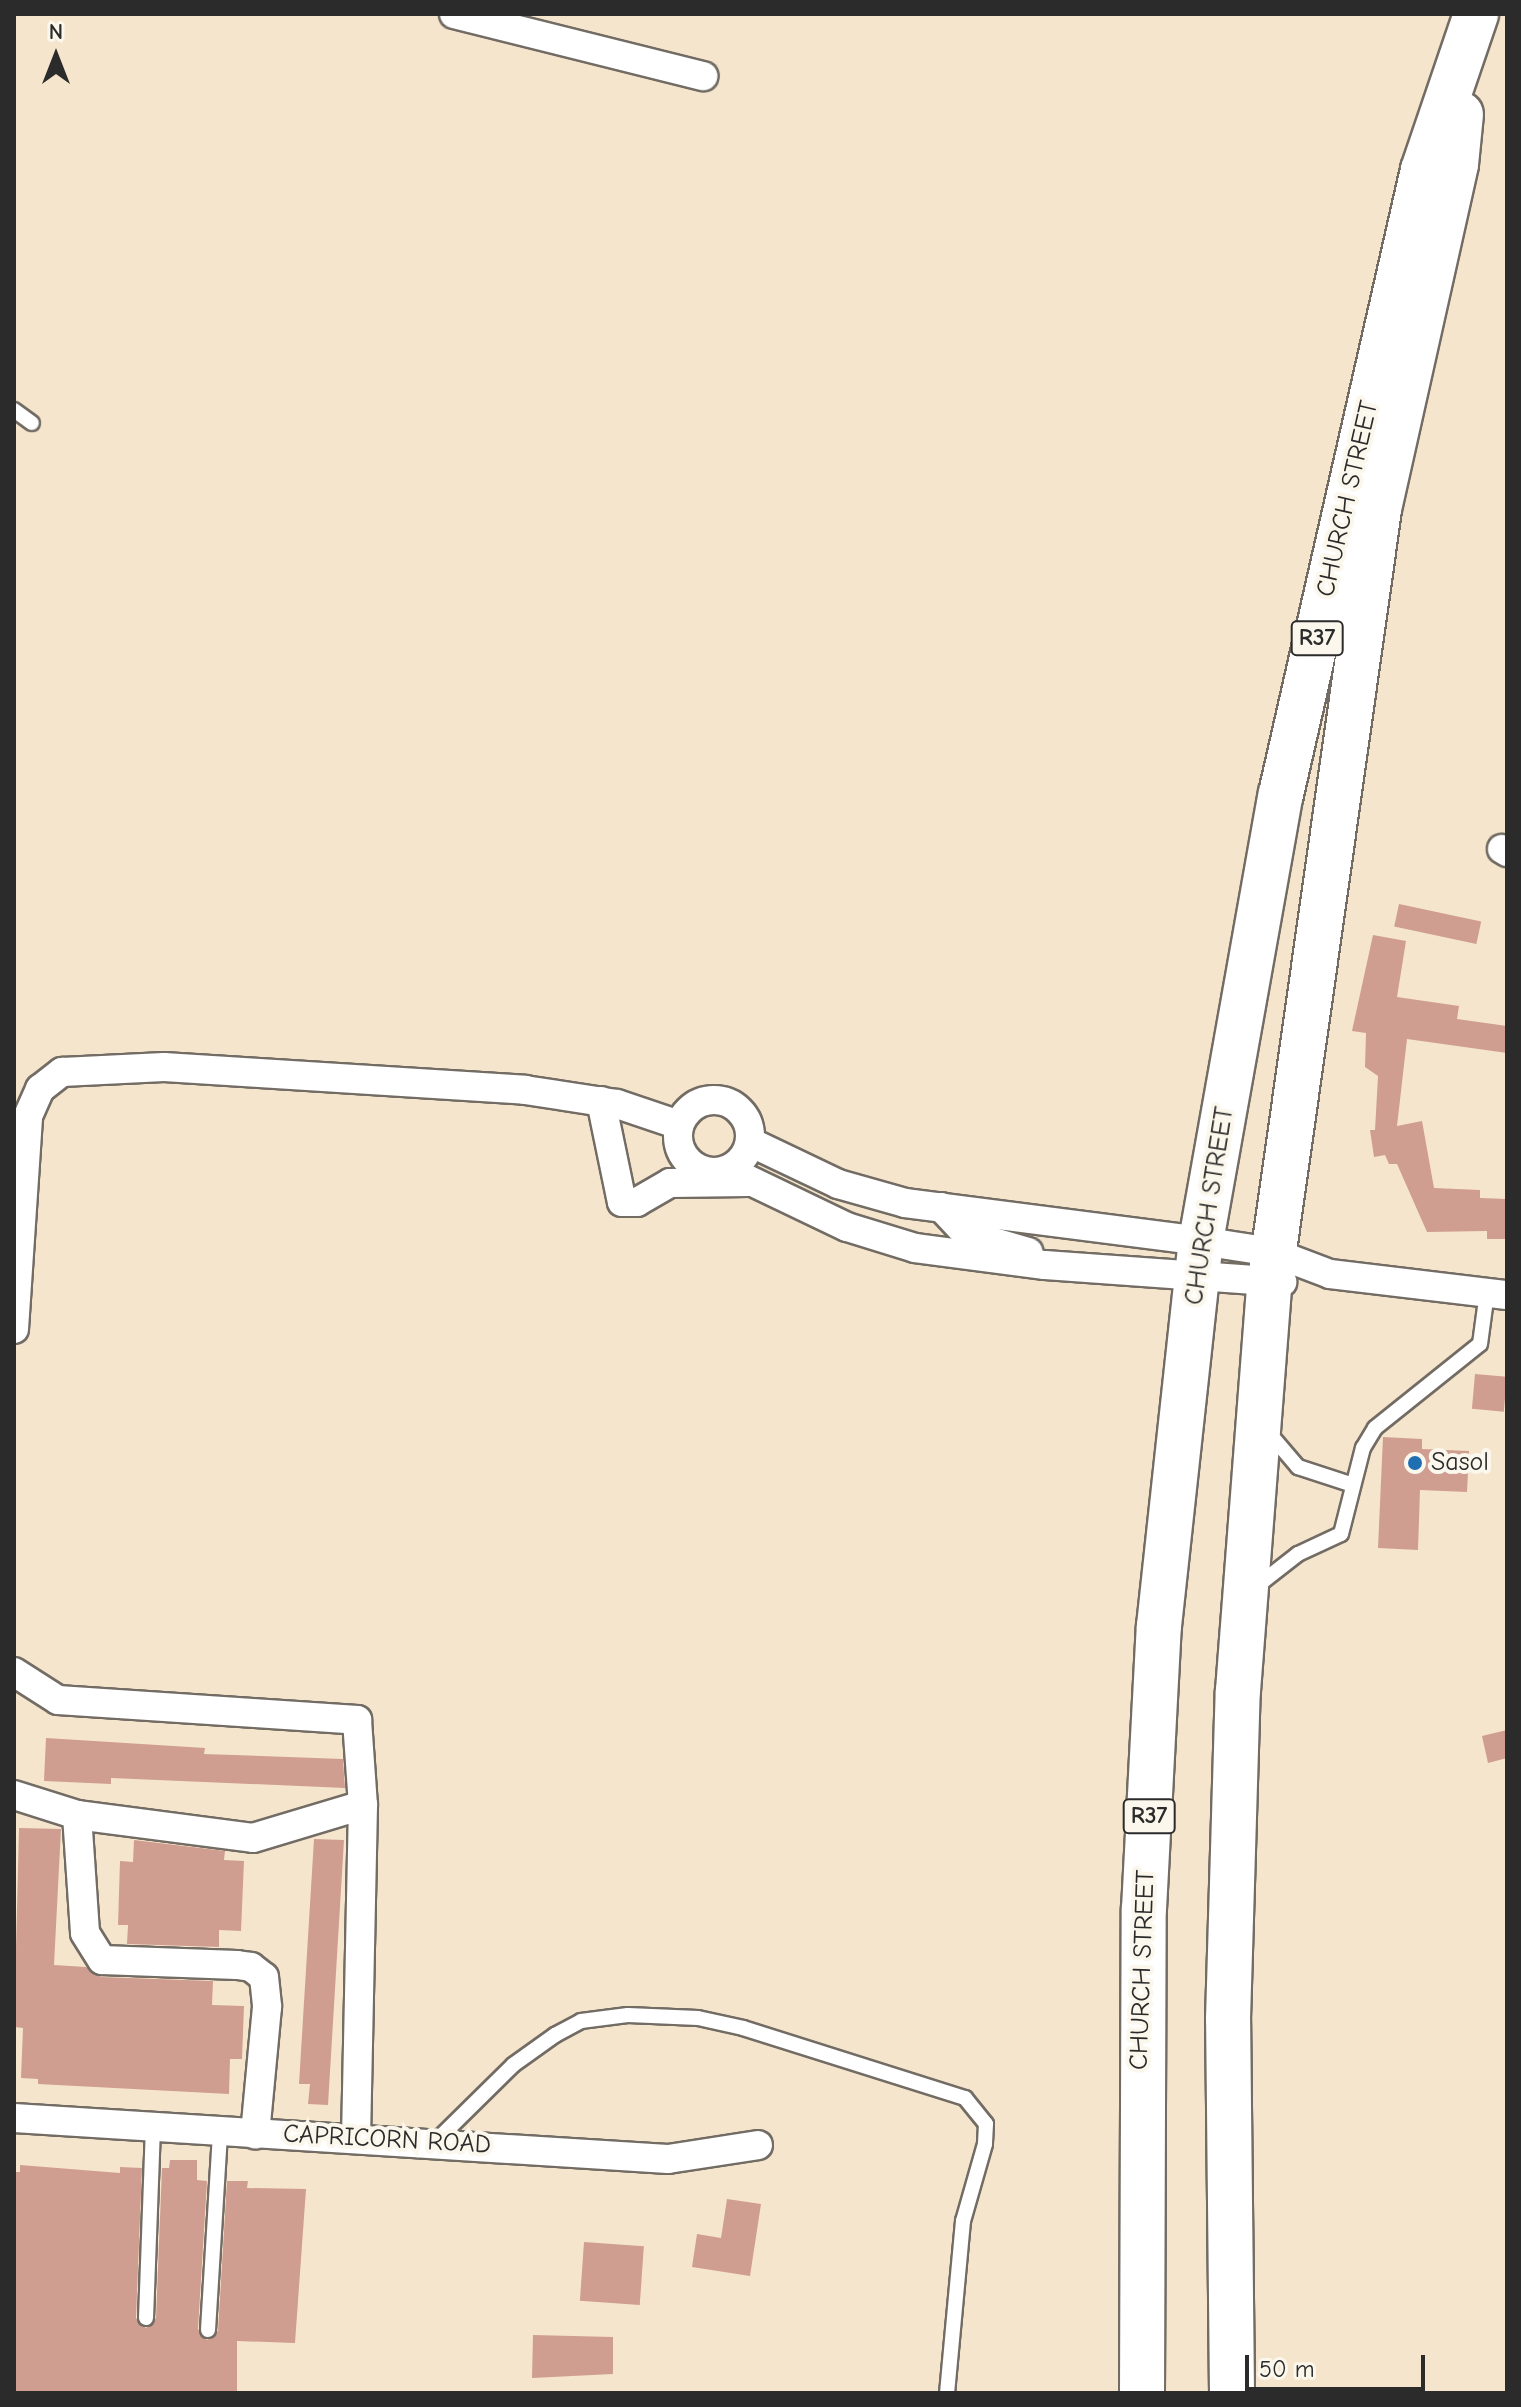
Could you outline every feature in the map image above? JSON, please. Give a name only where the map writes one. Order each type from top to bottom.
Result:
[{"type":"main road","name":"CHURCH STREET","points":[[1142,2393],[1144,1909],[1159,1626],[1199,1259],[1285,778],[1423,170],[1472,29]]},
{"type":"main road","name":"CHURCH STREET","points":[[1232,2393],[1228,2019],[1244,1596],[1270,1268],[1379,509],[1456,164],[1472,29]]},
{"type":"street","points":[[454,14],[703,76]]},
{"type":"street","points":[[14,1329],[28,1116],[40,1089],[62,1072],[164,1067],[525,1090],[601,1101],[679,1125]]},
{"type":"street","points":[[601,1101],[622,1202],[637,1202],[670,1183],[739,1176]]},
{"type":"street","points":[[679,1125],[704,1101],[728,1102],[746,1118],[750,1142],[739,1176]]},
{"type":"street","points":[[679,1125],[685,1158],[705,1171],[739,1176],[882,1240],[1045,1265],[1199,1259]]},
{"type":"street","points":[[750,1142],[871,1196],[941,1207],[1199,1259],[1497,1294]]},
{"type":"street","points":[[941,1207],[959,1230],[1011,1243],[1045,1265]]},
{"type":"street","points":[[14,1672],[58,1700],[357,1720],[363,1805],[356,2138]]},
{"type":"street","points":[[14,1795],[77,1815],[253,1838],[363,1805]]},
{"type":"street","points":[[77,1815],[85,1933],[93,1953],[119,1964],[237,1965],[251,1967],[264,1977],[267,2007],[255,2134]]},
{"type":"street","name":"CAPRICORN ROAD","points":[[14,2118],[255,2134],[436,2141],[668,2159],[758,2145]]},
{"type":"lane","points":[[14,410],[32,423]]},
{"type":"lane","points":[[1244,1596],[1298,1554],[1341,1534],[1353,1485],[1375,1428],[1480,1344],[1497,1294]]},
{"type":"lane","points":[[1260,1420],[1298,1467],[1353,1485]]},
{"type":"lane","points":[[436,2141],[492,2084],[555,2035],[581,2021],[628,2015],[698,2018],[743,2028],[965,2098],[986,2124],[985,2144],[963,2221],[947,2393]]},
{"type":"lane","points":[[146,2318],[153,2127]]},
{"type":"lane","points":[[208,2330],[220,2132]]},
{"type":"building","points":[[1399,904],[1481,921],[1476,944],[1394,926]]},
{"type":"building","points":[[1373,935],[1406,941],[1397,997],[1459,1006],[1457,1019],[1507,1026],[1507,1053],[1407,1039],[1397,1126],[1422,1121],[1434,1188],[1480,1190],[1480,1198],[1507,1199],[1507,1239],[1487,1239],[1487,1231],[1427,1232],[1397,1164],[1389,1164],[1385,1155],[1374,1157],[1370,1130],[1375,1130],[1378,1076],[1365,1067],[1366,1033],[1352,1031]]},
{"type":"building","points":[[1475,1374],[1507,1377],[1504,1412],[1472,1409]]},
{"type":"building","points":[[1383,1437],[1422,1439],[1422,1449],[1469,1451],[1467,1492],[1420,1490],[1418,1550],[1378,1548]]},
{"type":"building","points":[[1507,1730],[1507,1758],[1488,1763],[1482,1736]]},
{"type":"building","points":[[46,1738],[205,1748],[204,1754],[343,1759],[345,1788],[111,1778],[111,1784],[44,1781]]},
{"type":"building","points":[[19,1828],[61,1829],[54,1965],[86,1967],[101,1977],[213,1981],[212,2005],[244,2006],[242,2059],[230,2059],[229,2094],[38,2084],[38,2079],[21,2078],[23,2028],[14,2027]]},
{"type":"building","points":[[314,1839],[344,1840],[328,2105],[308,2104],[310,2084],[299,2084]]},
{"type":"building","points":[[134,1840],[225,1851],[224,1860],[244,1861],[241,1931],[219,1930],[219,1947],[127,1944],[128,1925],[118,1925],[120,1861],[133,1862]]},
{"type":"building","points":[[170,2160],[197,2160],[197,2180],[207,2181],[198,2329],[207,2340],[218,2331],[227,2181],[248,2181],[247,2188],[306,2189],[295,2343],[237,2341],[237,2393],[14,2392],[14,2172],[20,2172],[20,2165],[120,2173],[120,2167],[142,2168],[136,2318],[146,2328],[156,2318],[162,2168],[169,2168]]},
{"type":"building","points":[[727,2199],[761,2204],[750,2276],[692,2267],[697,2234],[721,2238]]},
{"type":"building","points":[[584,2242],[644,2246],[640,2305],[580,2301]]},
{"type":"building","points":[[533,2335],[613,2337],[613,2374],[532,2378]]},
{"type":"place","name":"Sasol","points":[[1415,1463]]}]
